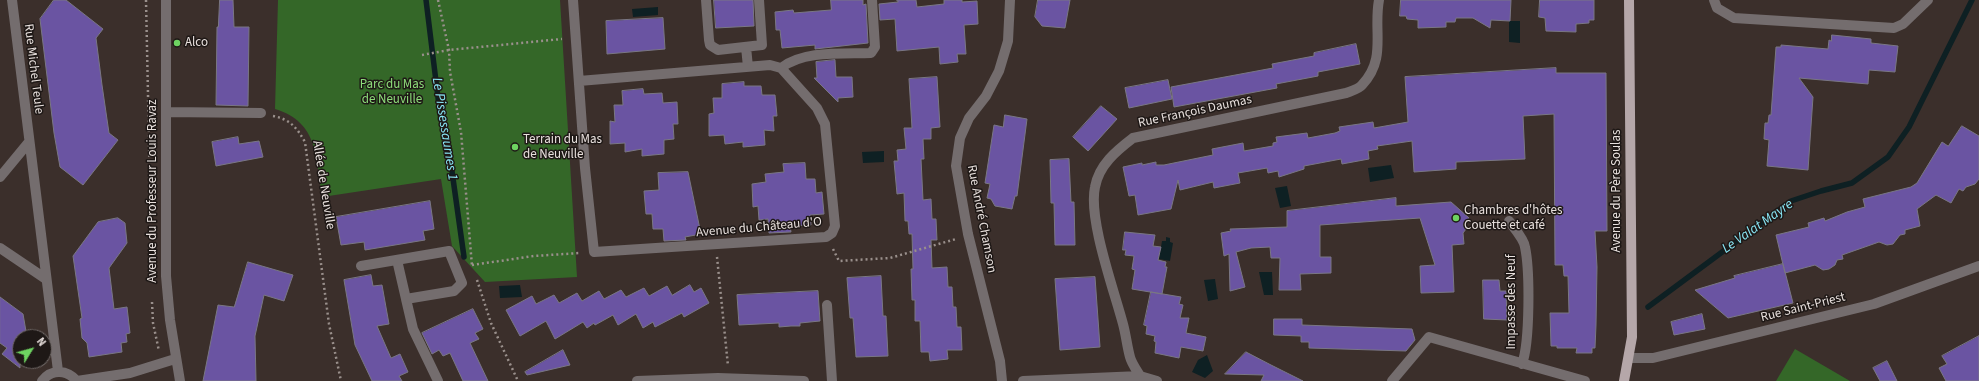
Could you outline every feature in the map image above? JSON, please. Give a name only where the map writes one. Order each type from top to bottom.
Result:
[{"type":"main road","name":"Avenue du Père Soulas","points":[[1624,381],[1632,337],[1629,0]]},
{"type":"street","name":"Rue Michel Teule","points":[[12,0],[58,372]]},
{"type":"street","name":"Avenue du Professeur Louis Ravaz","points":[[166,0],[166,276],[175,359],[180,381]]},
{"type":"street","points":[[572,0],[574,38],[594,252]]},
{"type":"street","points":[[706,0],[710,45],[718,50],[762,46],[759,0]]},
{"type":"street","points":[[579,81],[770,65],[781,68],[789,62],[806,56],[871,53],[875,47],[872,0]]},
{"type":"street","name":"Rue André Chamson","points":[[1002,381],[1000,361],[968,236],[956,166],[960,138],[969,118],[986,96],[999,71],[1008,41],[1010,0]]},
{"type":"street","name":"Rue François Daumas","points":[[1141,378],[1130,358],[1126,332],[1103,250],[1094,208],[1095,188],[1100,170],[1117,150],[1133,138],[1346,93],[1362,86],[1372,71],[1379,51],[1376,15],[1379,0]]},
{"type":"street","points":[[1714,0],[1717,8],[1734,18],[1894,28],[1903,24],[1928,0]]},
{"type":"street","points":[[746,47],[748,67]]},
{"type":"street","name":"Avenue du Château d'O","points":[[594,252],[826,237],[832,233],[835,226],[825,124],[817,108],[781,68]]},
{"type":"street","points":[[166,112],[261,113]]},
{"type":"street","points":[[0,177],[29,142]]},
{"type":"street","name":"Impasse des Neuf","points":[[1509,221],[1525,246],[1528,298],[1526,354],[1522,364]]},
{"type":"street","points":[[0,248],[46,279]]},
{"type":"street","points":[[361,266],[449,251],[462,283],[454,291],[406,299]]},
{"type":"street","points":[[397,260],[413,329],[438,381]]},
{"type":"street","name":"Rue Saint-Priest","points":[[1629,358],[1653,358],[1866,306],[1979,267]]},
{"type":"street","points":[[827,305],[832,381]]},
{"type":"street","points":[[1392,381],[1429,337],[1585,381]]},
{"type":"street","points":[[42,381],[51,373],[58,372],[69,373],[77,381],[130,373],[175,359]]},
{"type":"street","points":[[637,381],[730,378],[804,381]]},
{"type":"street","points":[[1023,381],[1141,378],[1157,381]]},
{"type":"path","points":[[438,0],[450,50],[450,72],[461,132],[472,264],[474,272]]},
{"type":"path","points":[[422,55],[450,50],[574,38]]},
{"type":"path","name":"Allée de Neuville","points":[[261,113],[283,118],[297,128],[305,142],[329,324],[341,381]]},
{"type":"path","points":[[826,237],[839,261],[890,258],[968,236]]},
{"type":"path","points":[[716,245],[730,378]]},
{"type":"path","points":[[472,264],[534,256],[594,252]]},
{"type":"path","points":[[476,279],[491,323],[518,381]]},
{"type":"green space","name":"Parc du Mas de Neuville","points":[[278,0],[560,0],[577,277],[485,282],[452,246],[441,179],[322,197],[316,156],[308,133],[300,123],[289,115],[275,109]]},
{"type":"green space","points":[[1795,349],[1850,381],[1776,381]]},
{"type":"shaded area","points":[[658,7],[658,15],[633,17],[632,9]]},
{"type":"shaded area","points":[[1509,21],[1520,21],[1520,43],[1509,42]]},
{"type":"shaded area","points":[[884,151],[884,162],[863,163],[862,152]]},
{"type":"shaded area","points":[[1391,165],[1394,178],[1370,182],[1368,168]]},
{"type":"shaded area","points":[[1287,186],[1291,206],[1280,208],[1275,188]]},
{"type":"shaded area","points":[[1166,237],[1170,238],[1170,242],[1173,243],[1170,261],[1159,259],[1162,241],[1166,241]]},
{"type":"shaded area","points":[[1259,272],[1272,272],[1273,295],[1264,295]]},
{"type":"shaded area","points":[[1215,279],[1218,299],[1208,301],[1204,280]]},
{"type":"shaded area","points":[[520,285],[522,297],[500,298],[499,286]]},
{"type":"shaded area","points":[[1207,355],[1213,371],[1205,378],[1192,372],[1198,360]]},
{"type":"building","points":[[54,0],[66,0],[103,29],[96,38],[102,85],[109,133],[118,140],[83,185],[60,167],[54,133],[40,19]]},
{"type":"building","points":[[220,0],[233,0],[234,27],[249,27],[248,106],[216,105],[217,27]]},
{"type":"building","points":[[714,0],[753,0],[754,26],[716,28]]},
{"type":"building","points":[[831,0],[863,0],[863,5],[866,4],[868,43],[815,49],[815,45],[782,48],[780,30],[776,30],[775,12],[793,10],[794,13],[831,10]]},
{"type":"building","points":[[897,0],[916,0],[917,7],[944,4],[944,0],[962,0],[962,2],[977,1],[978,24],[964,25],[966,54],[957,54],[958,62],[940,64],[939,47],[897,51],[895,19],[880,20],[879,4],[898,2]]},
{"type":"building","points":[[1038,0],[1070,0],[1065,28],[1042,26],[1035,17]]},
{"type":"building","points":[[1401,0],[1511,0],[1510,21],[1491,20],[1490,28],[1473,18],[1456,18],[1455,22],[1446,22],[1446,27],[1418,28],[1418,20],[1407,19],[1406,16],[1400,16]]},
{"type":"building","points":[[1540,0],[1594,0],[1594,20],[1589,20],[1589,23],[1576,24],[1576,32],[1546,31],[1545,18],[1539,17]]},
{"type":"building","points":[[663,18],[665,49],[607,54],[606,21]]},
{"type":"building","points":[[1832,35],[1871,39],[1871,43],[1898,46],[1895,72],[1869,70],[1868,84],[1799,78],[1813,97],[1808,170],[1767,166],[1769,140],[1764,139],[1765,123],[1768,123],[1769,115],[1771,115],[1776,47],[1781,47],[1781,45],[1828,49],[1829,40],[1831,41]]},
{"type":"building","points":[[1356,44],[1360,64],[1318,72],[1318,76],[1276,84],[1277,88],[1174,107],[1171,87],[1273,68],[1272,64],[1314,56],[1314,53]]},
{"type":"building","points":[[835,60],[836,77],[852,77],[853,97],[838,98],[838,102],[814,78],[817,78],[816,62]]},
{"type":"building","points":[[1556,68],[1556,73],[1606,73],[1607,231],[1595,231],[1597,267],[1596,325],[1595,348],[1592,348],[1592,353],[1576,353],[1577,348],[1557,348],[1557,346],[1551,346],[1550,313],[1569,313],[1568,276],[1564,276],[1563,265],[1555,265],[1554,114],[1523,116],[1525,159],[1456,162],[1456,169],[1414,172],[1412,141],[1377,146],[1378,149],[1368,151],[1369,159],[1342,164],[1341,159],[1304,166],[1304,169],[1279,177],[1278,171],[1268,173],[1267,168],[1238,173],[1240,183],[1214,188],[1213,182],[1180,190],[1178,180],[1171,209],[1138,215],[1135,195],[1129,196],[1123,167],[1156,162],[1156,165],[1164,165],[1213,155],[1212,149],[1243,143],[1244,151],[1273,146],[1273,143],[1277,142],[1276,137],[1307,133],[1308,138],[1335,133],[1340,131],[1339,127],[1373,122],[1374,128],[1408,122],[1405,77]]},
{"type":"building","points":[[937,77],[940,127],[931,128],[931,139],[923,139],[924,159],[921,159],[923,200],[931,199],[932,219],[936,219],[937,240],[931,240],[932,268],[947,267],[948,287],[952,287],[953,307],[956,307],[957,327],[961,327],[962,350],[947,350],[948,359],[930,361],[929,352],[921,352],[920,321],[915,321],[915,300],[912,300],[912,234],[909,234],[908,221],[905,221],[904,193],[897,194],[894,161],[898,161],[897,150],[906,149],[904,128],[912,128],[909,79]]},
{"type":"building","points":[[1168,80],[1172,99],[1129,108],[1125,88]]},
{"type":"building","points":[[744,82],[744,86],[761,86],[762,95],[775,95],[777,116],[773,116],[774,131],[764,130],[765,145],[743,147],[743,142],[725,144],[724,135],[709,136],[709,114],[714,113],[713,98],[722,98],[722,84]]},
{"type":"building","points":[[643,89],[644,94],[662,93],[663,103],[677,102],[678,124],[673,124],[674,139],[664,140],[664,154],[642,156],[642,149],[625,152],[625,143],[610,144],[610,121],[615,122],[614,105],[623,105],[622,91]]},
{"type":"building","points":[[1101,106],[1117,119],[1088,151],[1073,137]]},
{"type":"building","points":[[1005,115],[1027,119],[1017,196],[1015,196],[1012,209],[995,206],[991,199],[987,198],[990,184],[985,183],[994,125],[1003,127]]},
{"type":"building","points":[[1962,126],[1979,136],[1979,179],[1975,184],[1966,187],[1963,191],[1959,189],[1951,203],[1936,195],[1917,209],[1920,226],[1905,230],[1905,234],[1900,235],[1893,244],[1887,245],[1879,242],[1842,255],[1843,259],[1837,260],[1835,265],[1829,269],[1823,270],[1815,265],[1785,273],[1776,235],[1809,227],[1808,223],[1824,218],[1825,221],[1847,212],[1865,207],[1863,199],[1911,187],[1917,183],[1942,142],[1948,146]]},
{"type":"building","points":[[238,137],[239,144],[259,141],[263,157],[216,166],[212,142]]},
{"type":"building","points":[[1069,159],[1071,202],[1074,202],[1075,245],[1055,245],[1054,203],[1051,203],[1050,160]]},
{"type":"building","points":[[805,163],[806,179],[815,179],[816,193],[822,192],[824,214],[810,215],[811,225],[790,226],[791,232],[769,233],[768,219],[759,220],[758,206],[753,207],[752,184],[766,182],[765,174],[784,172],[783,164]]},
{"type":"building","points":[[688,172],[701,234],[685,237],[686,240],[664,241],[663,229],[653,229],[652,214],[646,214],[644,191],[659,190],[658,173]]},
{"type":"building","points":[[1396,198],[1396,206],[1451,202],[1469,218],[1463,225],[1466,229],[1463,233],[1464,244],[1452,245],[1454,292],[1421,293],[1420,266],[1435,265],[1420,218],[1320,225],[1320,257],[1331,257],[1331,273],[1300,274],[1301,290],[1279,290],[1280,258],[1271,258],[1270,247],[1251,248],[1236,252],[1245,287],[1230,291],[1229,254],[1224,256],[1221,233],[1231,231],[1230,229],[1287,227],[1287,211]]},
{"type":"building","points":[[430,201],[434,229],[423,231],[425,240],[365,250],[364,242],[341,245],[336,217]]},
{"type":"building","points":[[118,218],[125,223],[127,243],[109,268],[114,309],[127,307],[130,333],[126,334],[127,342],[121,343],[122,352],[89,357],[87,343],[82,338],[80,319],[82,318],[73,256],[98,222]]},
{"type":"building","points":[[1125,232],[1155,235],[1153,246],[1161,247],[1158,260],[1166,262],[1165,267],[1167,267],[1162,294],[1132,289],[1135,270],[1132,269],[1134,256],[1125,255],[1126,250],[1123,250]]},
{"type":"building","points":[[248,262],[293,275],[284,301],[264,295],[255,336],[256,381],[203,381],[218,305],[234,307]]},
{"type":"building","points":[[1783,264],[1793,303],[1728,318],[1695,290],[1735,278],[1734,276]]},
{"type":"building","points":[[371,275],[373,286],[382,285],[389,324],[377,326],[391,358],[400,354],[408,372],[399,376],[402,381],[372,381],[355,345],[344,280]]},
{"type":"building","points":[[881,276],[883,316],[886,316],[888,356],[856,357],[853,318],[850,318],[847,278]]},
{"type":"building","points":[[1095,277],[1100,347],[1060,350],[1055,279]]},
{"type":"building","points":[[1483,280],[1499,280],[1500,291],[1506,291],[1507,320],[1484,319]]},
{"type":"building","points":[[690,285],[694,292],[701,288],[709,303],[684,317],[682,313],[655,327],[653,322],[643,328],[636,314],[618,325],[613,315],[595,325],[594,323],[587,328],[583,322],[555,339],[546,321],[520,336],[506,310],[532,296],[536,304],[554,295],[559,303],[577,293],[582,301],[599,291],[604,299],[621,290],[626,297],[644,288],[649,296],[667,286],[672,295]]},
{"type":"building","points":[[818,291],[820,321],[800,323],[800,326],[779,327],[779,323],[739,325],[737,295]]},
{"type":"building","points":[[1151,292],[1181,297],[1179,304],[1183,305],[1180,318],[1189,318],[1186,333],[1206,337],[1203,351],[1181,347],[1179,358],[1155,353],[1155,336],[1146,334],[1147,326],[1144,325]]},
{"type":"building","points":[[0,297],[23,314],[26,329],[12,329],[12,362],[2,354],[7,348],[0,343]]},
{"type":"building","points":[[473,309],[483,329],[475,333],[479,339],[470,343],[488,381],[463,381],[450,353],[443,356],[439,350],[432,354],[422,333]]},
{"type":"building","points":[[1702,314],[1705,329],[1674,335],[1671,322]]},
{"type":"building","points":[[1274,319],[1302,319],[1302,325],[1412,329],[1415,340],[1406,351],[1309,348],[1309,342],[1301,342],[1301,336],[1274,335]]},
{"type":"building","points":[[1979,336],[1979,381],[1946,381],[1939,368],[1947,364],[1942,356]]},
{"type":"building","points":[[563,350],[570,365],[527,375],[525,372]]},
{"type":"building","points":[[1246,352],[1303,381],[1261,381],[1264,375],[1225,374]]},
{"type":"building","points":[[1887,361],[1897,381],[1880,381],[1873,368]]},
{"type":"waterway","name":"Le Pissessaumes 1","points":[[426,0],[440,114],[449,150],[464,257]]},
{"type":"waterway","name":"Le Valat Mayre","points":[[1648,307],[1791,201],[1852,183],[1888,157],[1909,127],[1972,0]]},
{"type":"place","name":"Alco","points":[[177,43]]},
{"type":"place","name":"Terrain du Mas de Neuville","points":[[515,147]]},
{"type":"place","name":"Chambres d'hôtes Couette et café","points":[[1456,218]]}]
